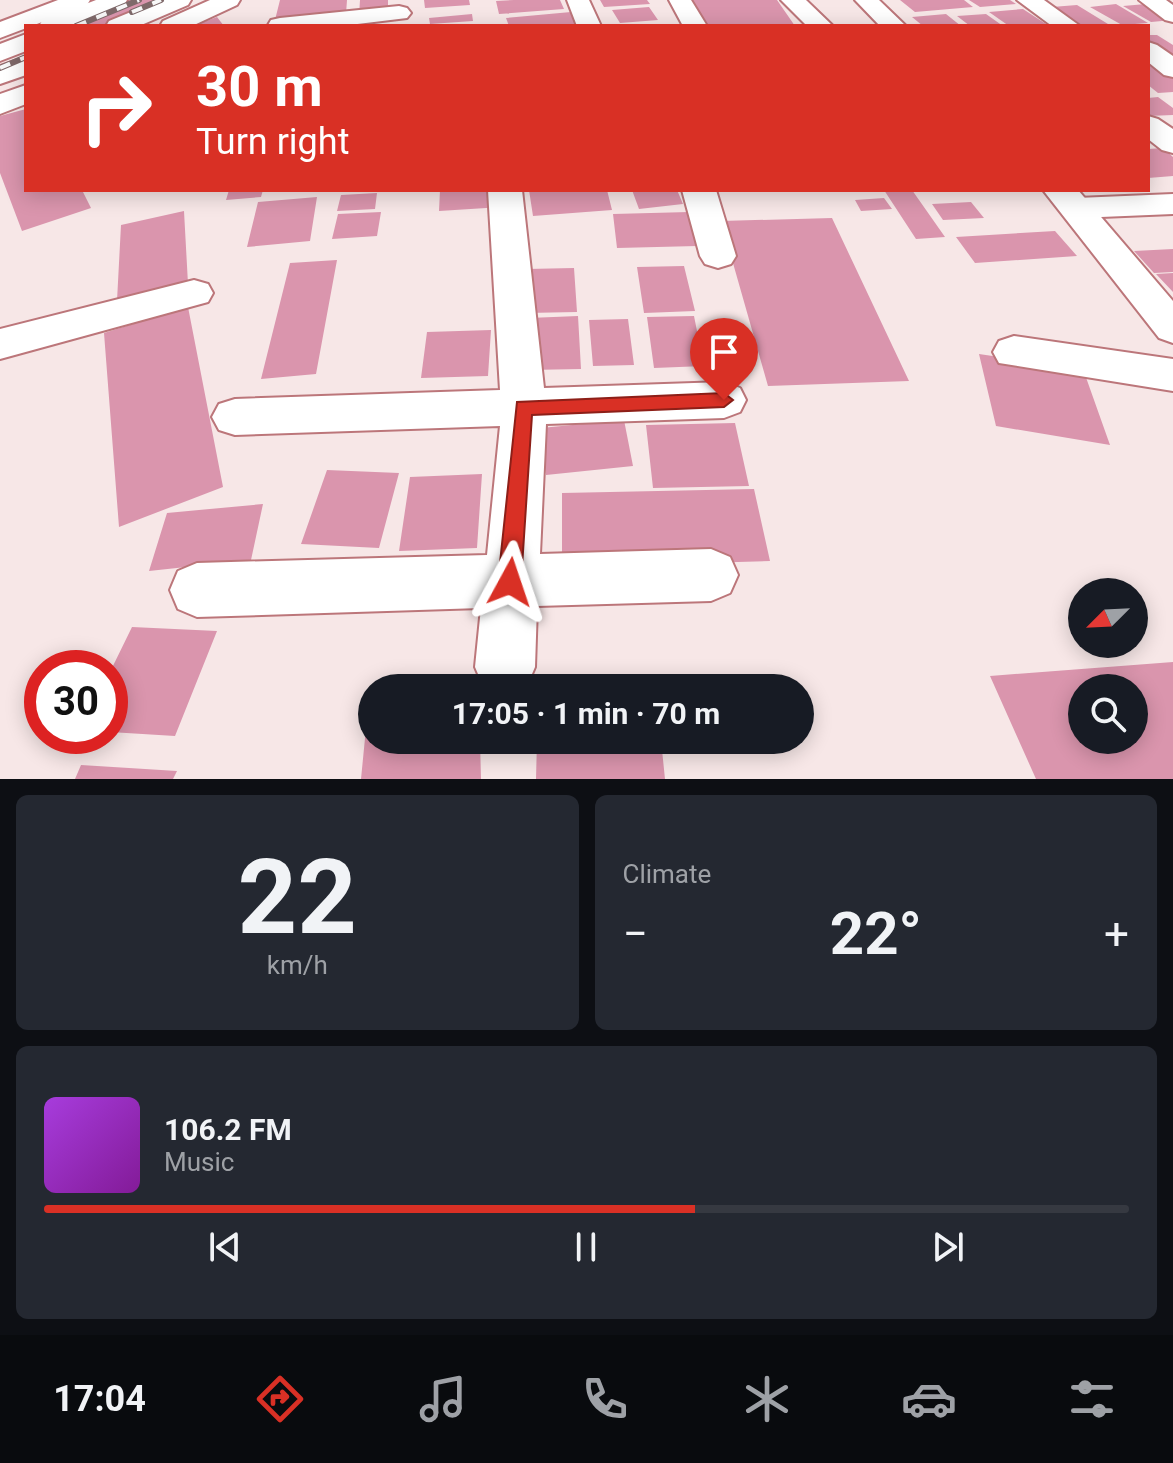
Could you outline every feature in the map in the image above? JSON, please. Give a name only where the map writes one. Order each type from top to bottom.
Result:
[{"type":"main road","points":[[8,0],[47,20],[116,0]]},
{"type":"main road","points":[[47,20],[79,0]]},
{"type":"main road","points":[[71,24],[130,0]]},
{"type":"main road","points":[[123,24],[180,0]]},
{"type":"main road","points":[[176,24],[229,0]]},
{"type":"main road","points":[[578,0],[588,24]]},
{"type":"main road","points":[[680,0],[694,24]]},
{"type":"main road","points":[[801,0],[819,24]]},
{"type":"main road","points":[[866,0],[892,24]]},
{"type":"main road","points":[[1028,0],[1065,24]]},
{"type":"main road","points":[[1150,0],[1173,15]]},
{"type":"main road","points":[[290,24],[399,13]]},
{"type":"main road","points":[[0,31],[24,25]]},
{"type":"main road","points":[[1150,30],[1173,29]]},
{"type":"main road","points":[[0,50],[24,40]]},
{"type":"main road","points":[[1150,52],[1173,69]]},
{"type":"main road","points":[[0,76],[24,66]]},
{"type":"main road","points":[[0,105],[24,94]]},
{"type":"main road","points":[[1150,127],[1173,144]]},
{"type":"main road","points":[[505,192],[524,408],[505,667]]},
{"type":"main road","points":[[700,192],[718,256]]},
{"type":"main road","points":[[1069,199],[1173,204]]},
{"type":"main road","points":[[1069,199],[1173,328]]},
{"type":"main road","points":[[0,344],[194,293]]},
{"type":"main road","points":[[1014,352],[1173,375]]},
{"type":"main road","points":[[235,417],[724,400]]},
{"type":"main road","points":[[197,590],[711,575]]},
{"type":"building","points":[[120,0],[181,0],[125,24],[61,24]]},
{"type":"building","points":[[280,0],[347,0],[346,14],[275,20]]},
{"type":"building","points":[[360,0],[388,0],[388,13],[359,16]]},
{"type":"building","points":[[424,0],[469,0],[470,5],[425,8]]},
{"type":"building","points":[[560,0],[564,9],[499,14],[496,1]]},
{"type":"building","points":[[600,0],[647,0],[650,4],[604,7]]},
{"type":"building","points":[[686,0],[777,0],[794,24],[702,24]]},
{"type":"building","points":[[900,0],[964,0],[973,7],[915,12]]},
{"type":"building","points":[[969,0],[1010,0],[1016,4],[980,7]]},
{"type":"building","points":[[1116,4],[1148,23],[1120,24],[1090,7]]},
{"type":"building","points":[[1146,4],[1173,20],[1151,22],[1123,6]]},
{"type":"building","points":[[1077,5],[1108,24],[1080,24],[1052,7]]},
{"type":"building","points":[[649,7],[658,20],[620,23],[612,10]]},
{"type":"building","points":[[1023,9],[1046,24],[1006,24],[989,12]]},
{"type":"building","points":[[571,12],[577,24],[508,24],[506,18]]},
{"type":"building","points":[[472,14],[473,21],[430,24],[429,18]]},
{"type":"building","points":[[946,14],[958,24],[921,24],[912,17]]},
{"type":"building","points":[[986,14],[1000,24],[967,24],[957,16]]},
{"type":"building","points":[[217,17],[222,24],[198,24]]},
{"type":"building","points":[[1150,35],[1157,35],[1173,45],[1173,56],[1163,57],[1150,48]]},
{"type":"building","points":[[1150,65],[1173,79],[1173,92],[1158,93],[1150,87]]},
{"type":"building","points":[[1158,97],[1173,108],[1173,115],[1150,116],[1150,98]]},
{"type":"building","points":[[24,110],[24,192],[83,192],[91,208],[22,231],[0,173],[0,116]]},
{"type":"building","points":[[1163,148],[1173,157],[1173,176],[1150,178],[1150,149]]},
{"type":"building","points":[[228,192],[262,192],[261,197],[226,200]]},
{"type":"building","points":[[440,192],[501,192],[502,207],[439,211]]},
{"type":"building","points":[[529,192],[608,192],[612,210],[533,216]]},
{"type":"building","points":[[633,192],[678,192],[683,204],[639,209]]},
{"type":"building","points":[[885,192],[913,192],[945,237],[916,239]]},
{"type":"building","points":[[377,193],[375,209],[337,211],[341,195]]},
{"type":"building","points":[[317,197],[310,241],[247,247],[258,202]]},
{"type":"building","points":[[884,198],[892,209],[861,211],[855,200]]},
{"type":"building","points":[[971,202],[984,218],[943,220],[932,204]]},
{"type":"building","points":[[184,211],[188,284],[117,301],[121,225]]},
{"type":"building","points":[[381,212],[377,236],[332,239],[338,214]]},
{"type":"building","points":[[689,212],[697,246],[617,248],[613,214]]},
{"type":"building","points":[[832,218],[909,381],[768,386],[721,221]]},
{"type":"building","points":[[1055,231],[1077,256],[975,263],[956,237]]},
{"type":"building","points":[[1173,249],[1173,272],[1154,273],[1134,251]]},
{"type":"building","points":[[337,260],[316,374],[261,379],[290,263]]},
{"type":"building","points":[[684,266],[695,311],[644,313],[637,267]]},
{"type":"building","points":[[574,268],[577,312],[526,313],[527,269]]},
{"type":"building","points":[[1173,273],[1173,292],[1156,274]]},
{"type":"building","points":[[188,307],[223,487],[119,527],[104,333]]},
{"type":"building","points":[[578,316],[581,369],[529,370],[529,318]]},
{"type":"building","points":[[694,316],[704,366],[654,368],[647,317]]},
{"type":"building","points":[[628,319],[634,365],[593,366],[589,320]]},
{"type":"building","points":[[491,330],[488,376],[421,378],[427,332]]},
{"type":"building","points":[[979,354],[1083,369],[1110,445],[996,426]]},
{"type":"building","points":[[624,420],[633,466],[546,475],[541,428]]},
{"type":"building","points":[[735,423],[749,486],[653,488],[646,425]]},
{"type":"building","points":[[327,470],[399,473],[379,548],[301,544]]},
{"type":"building","points":[[482,474],[477,548],[399,551],[410,477]]},
{"type":"building","points":[[754,489],[770,561],[562,567],[562,493]]},
{"type":"building","points":[[263,504],[251,560],[149,571],[167,513]]},
{"type":"building","points":[[132,627],[217,631],[175,736],[128,733],[128,650],[121,650]]},
{"type":"building","points":[[1173,662],[1173,779],[1036,779],[990,676]]},
{"type":"building","points":[[363,754],[480,754],[481,779],[361,779]]},
{"type":"building","points":[[537,754],[662,754],[665,779],[536,779]]},
{"type":"building","points":[[81,765],[177,771],[173,779],[75,779]]},
{"type":"railway","points":[[81,24],[139,0]]},
{"type":"railway","points":[[132,12],[161,0]]},
{"type":"railway","points":[[0,68],[24,58]]},
{"type":"route","points":[[510,582],[524,408],[724,400]]}]
